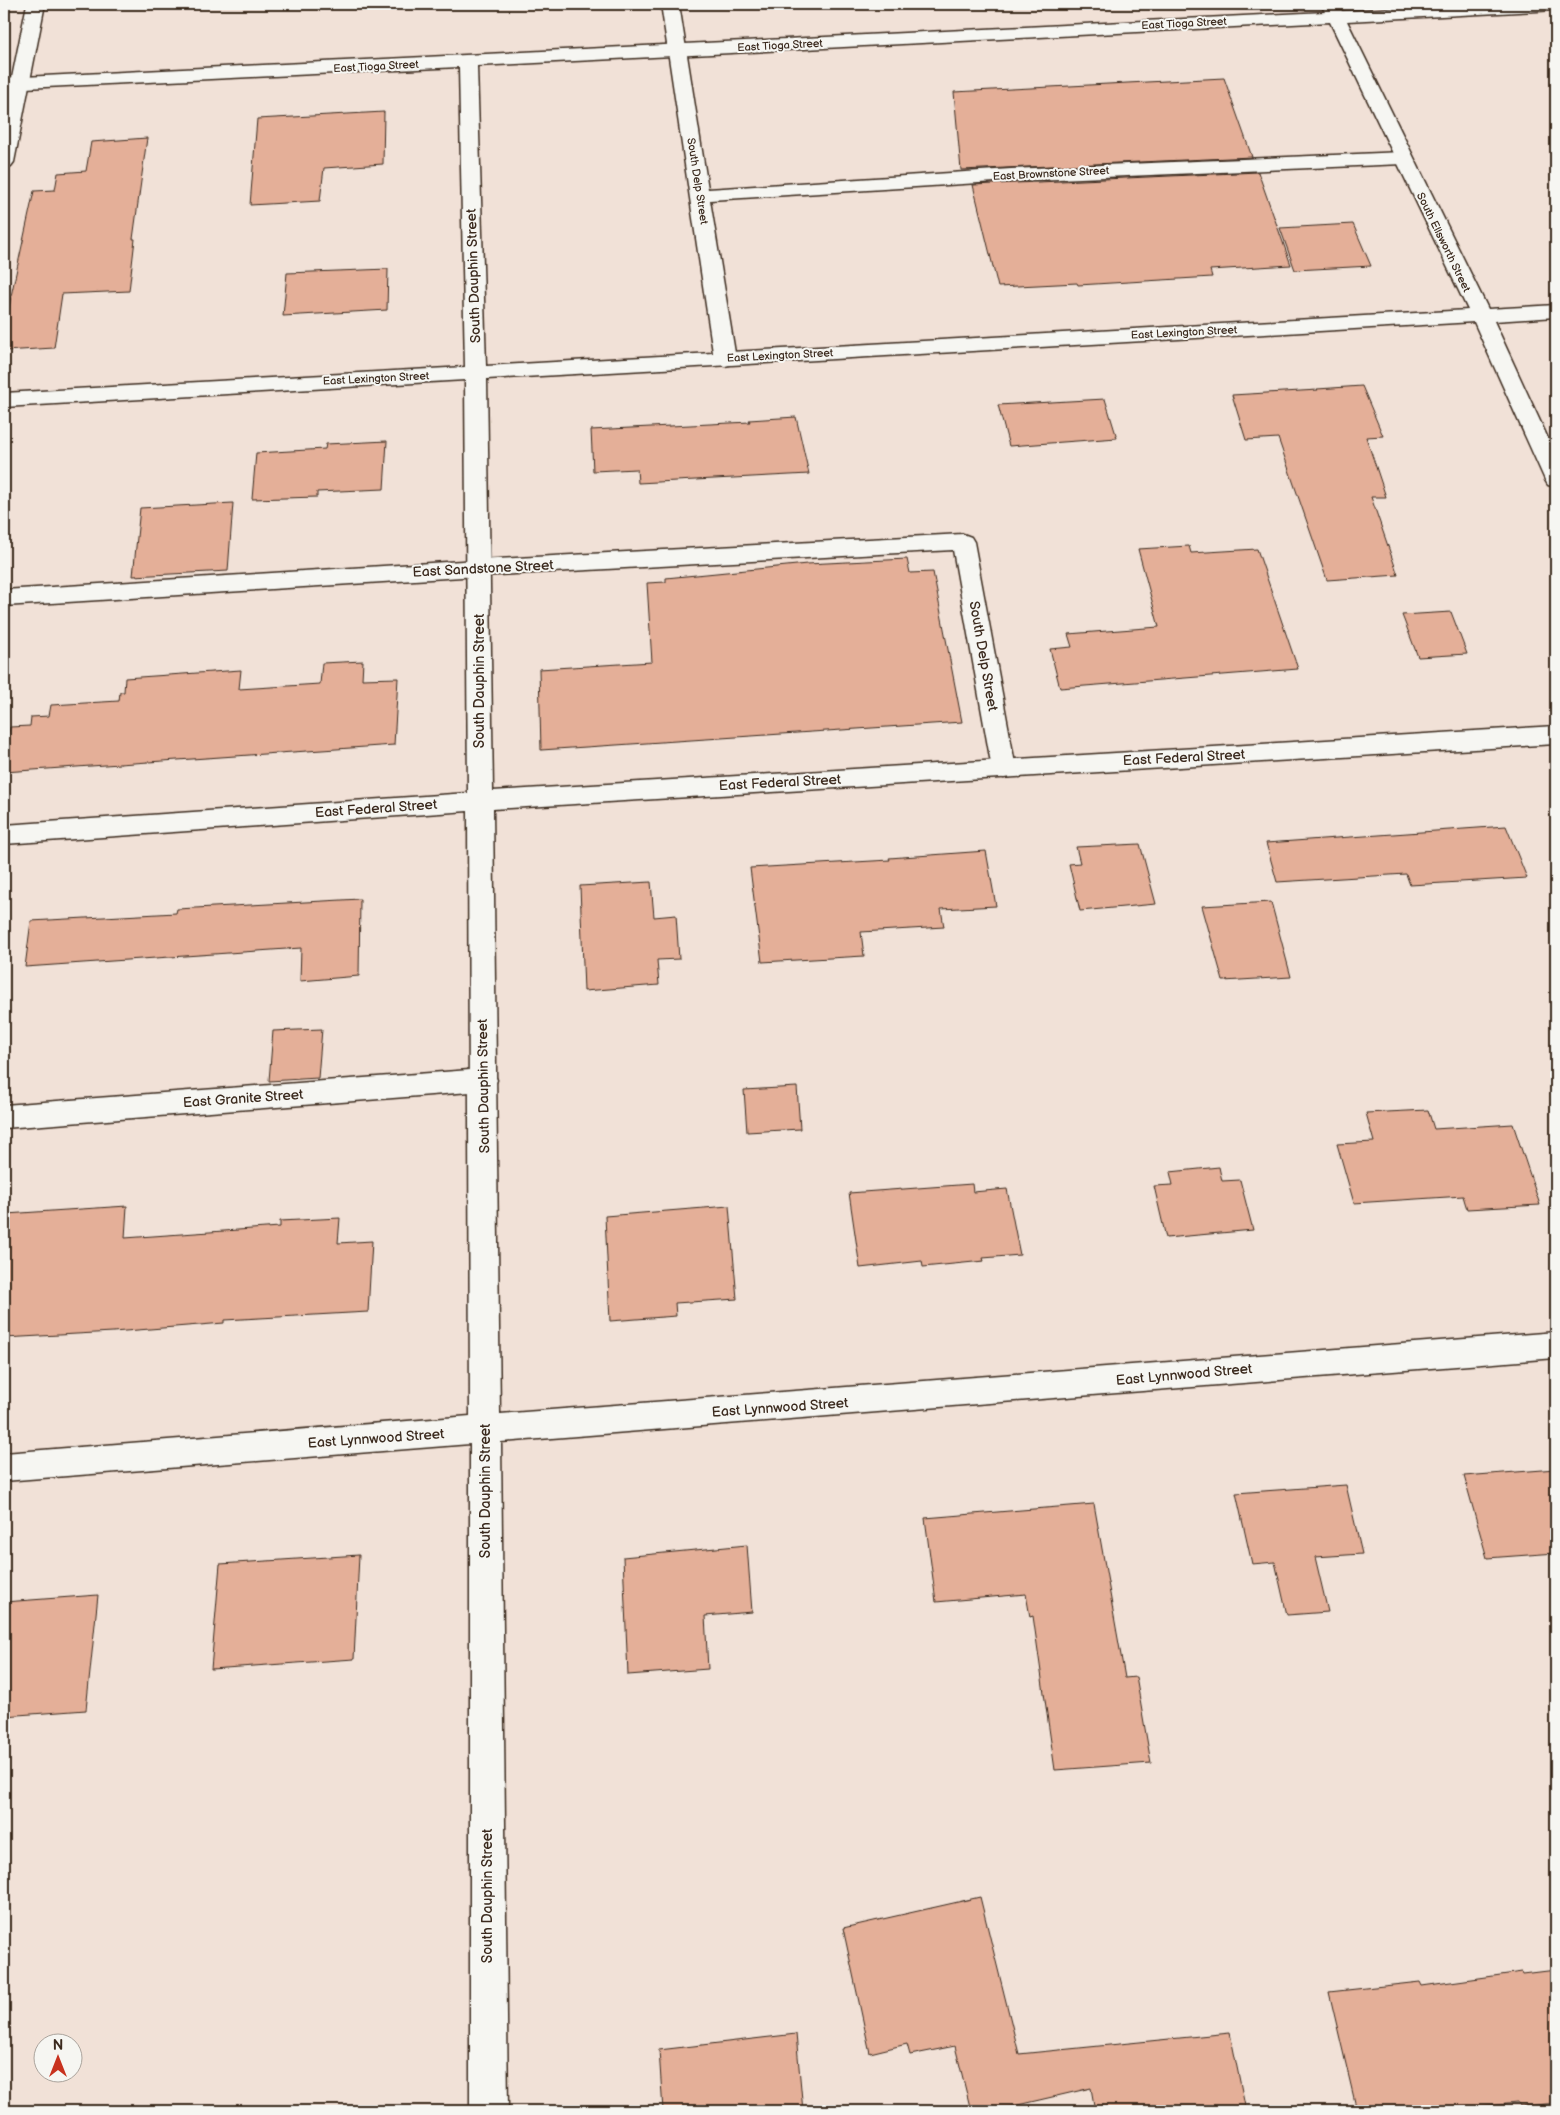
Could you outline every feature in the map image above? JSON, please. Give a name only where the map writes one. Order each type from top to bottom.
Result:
[{"type":"street","points":[[4,162],[12,82],[36,4]]},
{"type":"street","name":"South Delp Street","points":[[670,4],[725,358]]},
{"type":"street","name":"East Tioga Street","points":[[12,82],[468,62],[1333,9],[1556,5]]},
{"type":"street","name":"South Ellsworth Street","points":[[1333,9],[1403,158],[1481,316],[1556,480]]},
{"type":"street","name":"South Dauphin Street","points":[[468,62],[476,372],[483,1080],[489,2111]]},
{"type":"street","name":"East Brownstone Street","points":[[700,194],[1011,175],[1403,158]]},
{"type":"street","name":"East Lexington Street","points":[[4,400],[1556,311]]},
{"type":"street","name":"South Delp Street","points":[[963,542],[1004,769]]},
{"type":"street","name":"East Sandstone Street","points":[[4,598],[478,568],[963,542]]},
{"type":"street","name":"East Federal Street","points":[[4,835],[480,801],[1556,735]]},
{"type":"street","name":"East Granite Street","points":[[4,1117],[483,1080]]},
{"type":"street","name":"East Lynnwood Street","points":[[4,1466],[1556,1345]]},
{"type":"building","points":[[1224,78],[1252,157],[961,170],[954,92]]},
{"type":"building","points":[[384,112],[383,164],[324,168],[320,201],[250,205],[257,119]]},
{"type":"building","points":[[147,138],[133,239],[135,239],[129,291],[62,294],[54,348],[4,351],[4,339],[11,296],[34,191],[55,190],[58,173],[86,171],[91,142]]},
{"type":"building","points":[[1258,172],[1291,265],[1210,270],[1212,277],[1078,285],[1077,283],[998,287],[973,185]]},
{"type":"building","points":[[1353,224],[1371,266],[1295,270],[1280,228]]},
{"type":"building","points":[[388,269],[387,310],[283,316],[287,273]]},
{"type":"building","points":[[1362,386],[1383,436],[1366,437],[1386,497],[1371,497],[1398,575],[1327,580],[1278,438],[1246,440],[1232,395]]},
{"type":"building","points":[[1105,399],[1117,438],[1009,446],[998,405]]},
{"type":"building","points":[[796,417],[809,474],[638,483],[637,469],[593,471],[591,430],[750,422],[749,420]]},
{"type":"building","points":[[387,441],[384,489],[317,492],[317,497],[252,499],[256,453],[325,449],[326,444]]},
{"type":"building","points":[[233,503],[228,571],[133,576],[140,508]]},
{"type":"building","points":[[1189,546],[1191,553],[1257,549],[1298,669],[1060,688],[1050,649],[1072,647],[1068,634],[1159,627],[1138,549]]},
{"type":"building","points":[[907,559],[910,573],[933,572],[962,722],[541,750],[539,669],[652,662],[647,583],[666,582],[666,578],[807,564]]},
{"type":"building","points":[[1451,612],[1467,654],[1418,657],[1402,615]]},
{"type":"building","points":[[363,661],[362,679],[398,678],[394,745],[4,772],[10,727],[30,726],[31,717],[49,716],[51,705],[119,701],[120,692],[124,692],[125,678],[241,670],[239,689],[320,684],[322,663]]},
{"type":"building","points":[[1506,826],[1527,878],[1410,885],[1406,874],[1277,882],[1266,843]]},
{"type":"building","points":[[1140,844],[1156,904],[1080,911],[1069,864],[1080,863],[1076,847]]},
{"type":"building","points":[[986,851],[996,906],[941,909],[944,927],[861,932],[864,956],[762,962],[750,868],[890,860],[889,858]]},
{"type":"building","points":[[651,882],[654,917],[676,915],[679,959],[657,960],[659,985],[584,991],[580,886]]},
{"type":"building","points":[[360,899],[359,976],[300,981],[301,948],[25,967],[31,921],[176,913],[177,909]]},
{"type":"building","points":[[1271,902],[1291,977],[1223,981],[1202,906]]},
{"type":"building","points":[[322,1029],[318,1078],[269,1081],[273,1031]]},
{"type":"building","points":[[797,1087],[800,1129],[747,1132],[744,1090]]},
{"type":"building","points":[[1428,1110],[1434,1129],[1513,1124],[1540,1205],[1467,1209],[1463,1196],[1354,1203],[1337,1144],[1374,1142],[1366,1113]]},
{"type":"building","points":[[1219,1167],[1222,1181],[1240,1180],[1253,1230],[1166,1238],[1154,1186],[1173,1185],[1170,1172]]},
{"type":"building","points":[[972,1184],[973,1192],[1007,1189],[1020,1255],[983,1258],[984,1261],[923,1267],[922,1261],[860,1268],[849,1193]]},
{"type":"building","points":[[127,1206],[125,1238],[280,1227],[280,1221],[340,1218],[338,1243],[372,1241],[368,1312],[224,1320],[224,1323],[4,1338],[4,1231],[6,1214]]},
{"type":"building","points":[[729,1206],[737,1299],[675,1303],[676,1316],[610,1321],[605,1216]]},
{"type":"building","points":[[1556,1469],[1556,1553],[1487,1558],[1464,1476]]},
{"type":"building","points":[[1346,1485],[1362,1554],[1315,1557],[1328,1612],[1287,1615],[1275,1562],[1252,1564],[1236,1493]]},
{"type":"building","points":[[1094,1504],[1125,1678],[1136,1677],[1151,1763],[1055,1770],[1033,1616],[1030,1617],[1026,1594],[936,1602],[925,1518]]},
{"type":"building","points":[[747,1545],[752,1612],[705,1616],[708,1669],[628,1675],[623,1557]]},
{"type":"building","points":[[359,1555],[354,1659],[211,1669],[220,1564]]},
{"type":"building","points":[[98,1595],[86,1710],[4,1716],[4,1602]]},
{"type":"building","points":[[980,1897],[1019,2054],[1230,2033],[1246,2111],[1095,2111],[1091,2088],[992,2111],[971,2111],[955,2046],[910,2055],[907,2044],[870,2053],[843,1928]]},
{"type":"building","points":[[1556,1970],[1556,2103],[1519,2107],[1517,2103],[1439,2111],[1357,2111],[1329,1992],[1420,1982],[1422,1986],[1522,1972],[1523,1974]]},
{"type":"building","points":[[796,2034],[803,2111],[663,2111],[659,2050]]}]
